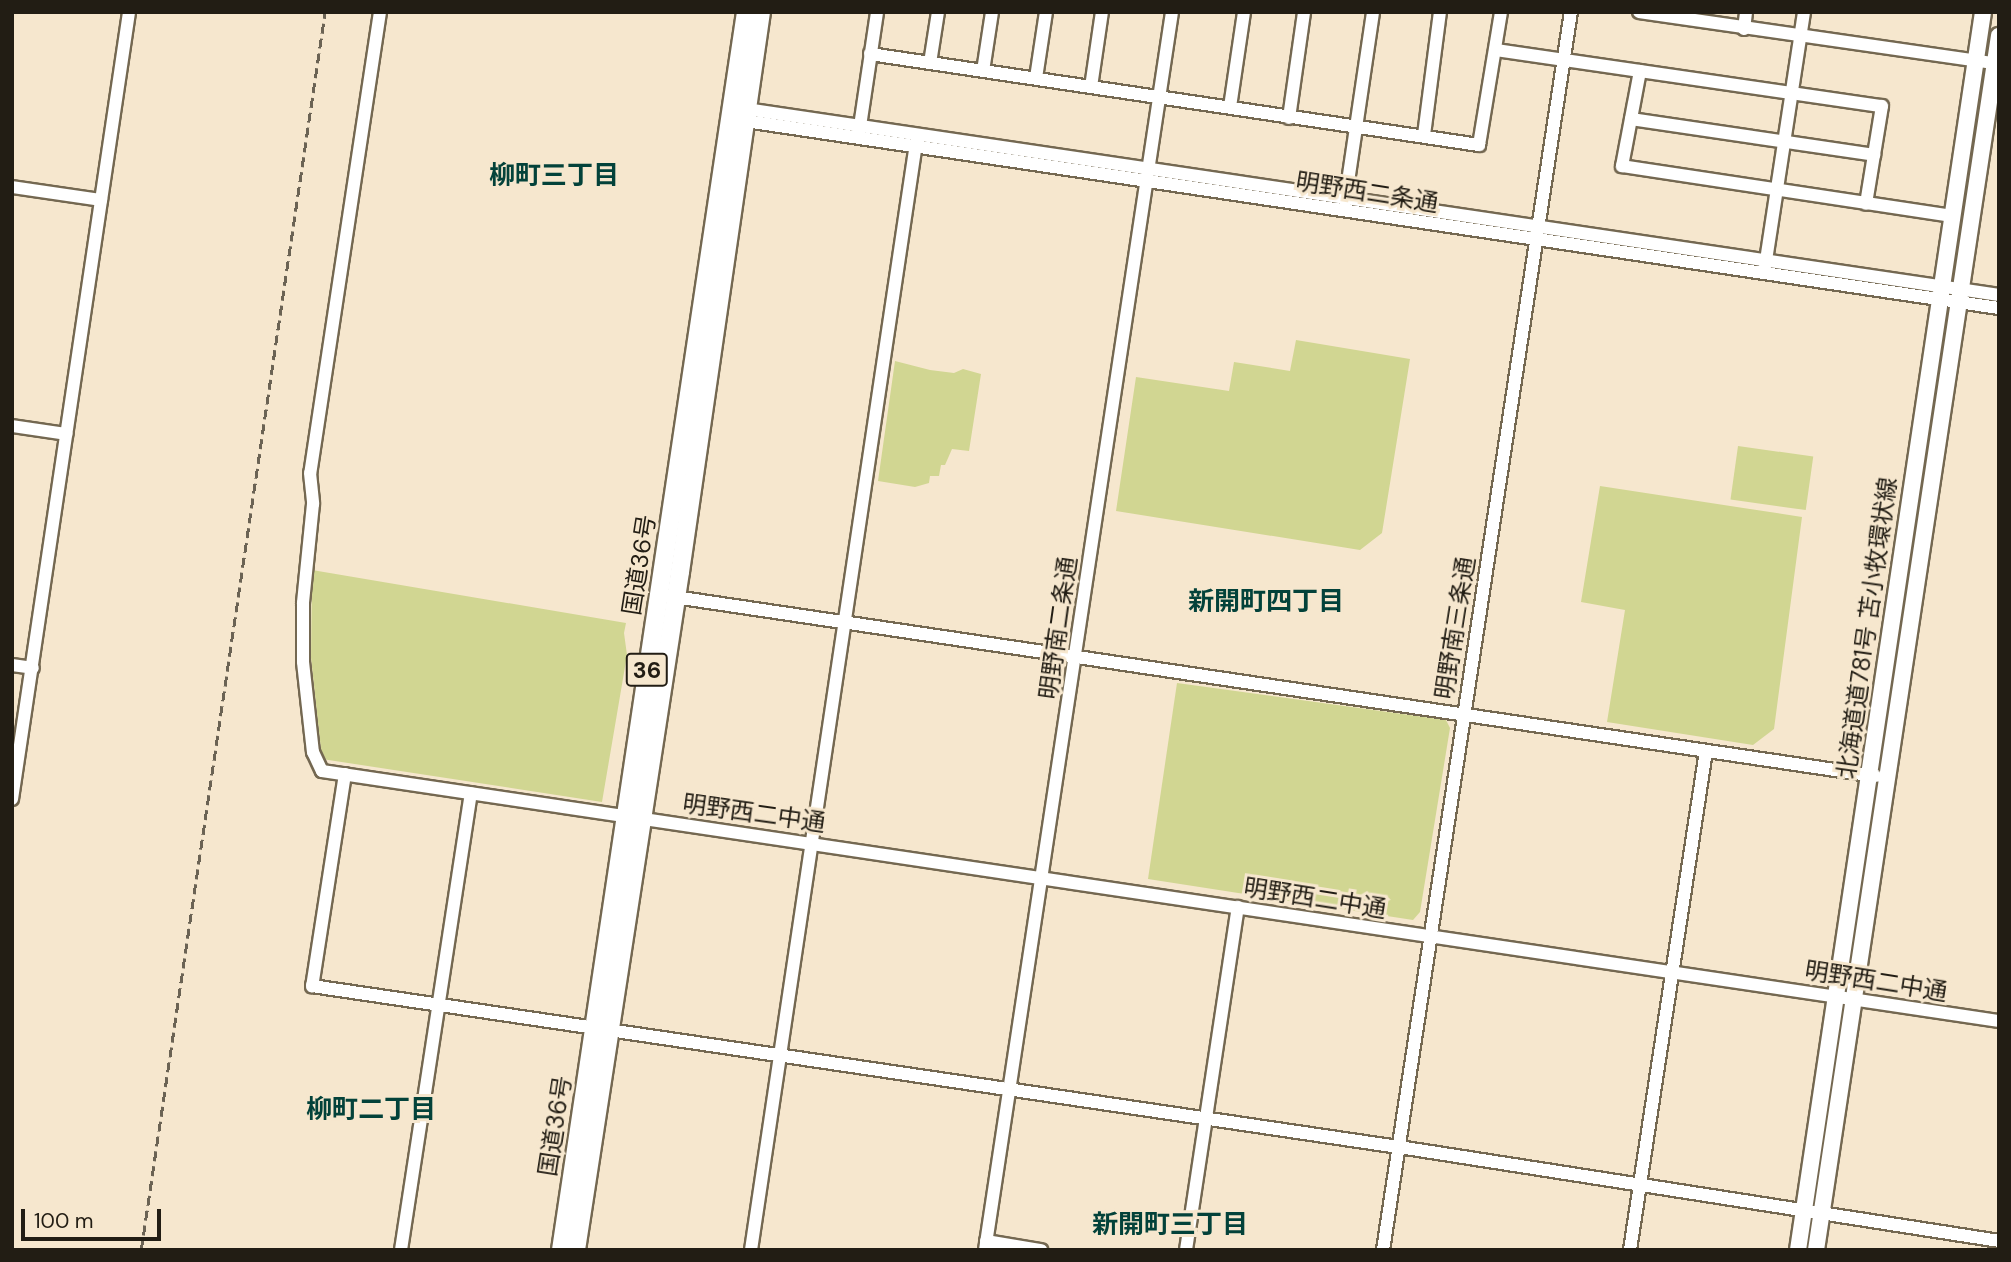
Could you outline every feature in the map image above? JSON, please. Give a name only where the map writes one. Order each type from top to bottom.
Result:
[{"type":"highway","name":"国道36号","points":[[739,114],[746,12]]},
{"type":"highway","name":"国道36号","points":[[576,1250],[602,1029],[633,818],[739,114],[761,12]]},
{"type":"highway","name":"国道36号","points":[[561,1250],[602,1029]]},
{"type":"main road","name":"北海道道781号 苫小牧環状線","points":[[1798,1250],[1983,12]]},
{"type":"main road","name":"北海道道781号 苫小牧環状線","points":[[1816,1250],[1999,36]]},
{"type":"street","points":[[12,799],[129,12]]},
{"type":"street","name":"明野西二中通","points":[[380,12],[310,473],[313,504],[303,603],[303,662],[313,752],[322,771],[1673,970],[1999,1021]]},
{"type":"street","points":[[859,130],[877,12]]},
{"type":"street","points":[[930,63],[938,12]]},
{"type":"street","points":[[984,71],[992,12]]},
{"type":"street","points":[[1036,78],[1046,12]]},
{"type":"street","points":[[1091,87],[1102,12]]},
{"type":"street","name":"明野南二条通","points":[[985,1245],[1172,12]]},
{"type":"street","points":[[1230,107],[1244,12]]},
{"type":"street","points":[[1289,118],[1304,12]]},
{"type":"street","points":[[1345,203],[1373,12]]},
{"type":"street","points":[[1424,135],[1440,12]]},
{"type":"street","points":[[870,54],[1479,145],[1501,12]]},
{"type":"street","name":"明野南三条通","points":[[1383,1250],[1571,12]]},
{"type":"street","points":[[1639,12],[1691,17],[1744,29],[1995,63]]},
{"type":"street","points":[[1744,29],[1746,12]]},
{"type":"street","points":[[1764,274],[1804,12]]},
{"type":"street","points":[[1496,50],[1881,106],[1866,204]]},
{"type":"street","points":[[1640,71],[1622,166],[1951,216]]},
{"type":"street","name":"明野西二条通","points":[[739,114],[1538,233],[1764,274],[1959,296],[1999,295]]},
{"type":"street","points":[[1631,119],[1874,155]]},
{"type":"street","points":[[751,1250],[916,139]]},
{"type":"street","points":[[12,187],[101,200]]},
{"type":"street","name":"明野西二条通","points":[[1538,233],[1766,261],[1939,294]]},
{"type":"street","name":"明野西二条通","points":[[1959,296],[1999,308]]},
{"type":"street","points":[[12,426],[66,434]]},
{"type":"street","points":[[668,596],[1886,777]]},
{"type":"street","points":[[12,665],[33,668]]},
{"type":"street","points":[[1630,1250],[1706,751]]},
{"type":"street","points":[[345,774],[312,986],[1399,1147],[1999,1241]]},
{"type":"street","points":[[401,1250],[436,1005],[471,793]]},
{"type":"street","points":[[1186,1250],[1238,907]]},
{"type":"street","points":[[985,1245],[1041,1250]]},
{"type":"green space","points":[[1296,340],[1410,359],[1382,533],[1360,550],[1116,511],[1136,377],[1229,391],[1234,362],[1290,371]]},
{"type":"green space","points":[[895,361],[930,370],[954,373],[963,369],[981,374],[969,451],[952,449],[945,465],[941,465],[939,476],[930,476],[929,483],[915,487],[878,481]]},
{"type":"green space","points":[[1738,446],[1813,457],[1806,510],[1730,499]]},
{"type":"green space","points":[[1600,486],[1802,517],[1774,729],[1753,745],[1607,722],[1625,610],[1581,602]]},
{"type":"green space","points":[[312,570],[626,623],[624,633],[627,655],[602,802],[322,759],[311,658]]},
{"type":"green space","points":[[1177,683],[1446,720],[1450,728],[1420,912],[1413,920],[1148,879]]},
{"type":"railway","points":[[141,1250],[325,12]]},
{"type":"district","name":"柳町三丁目","points":[[554,176]]},
{"type":"district","name":"新開町四丁目","points":[[1266,602]]},
{"type":"district","name":"柳町二丁目","points":[[371,1110]]},
{"type":"district","name":"新開町三丁目","points":[[1170,1225]]}]
